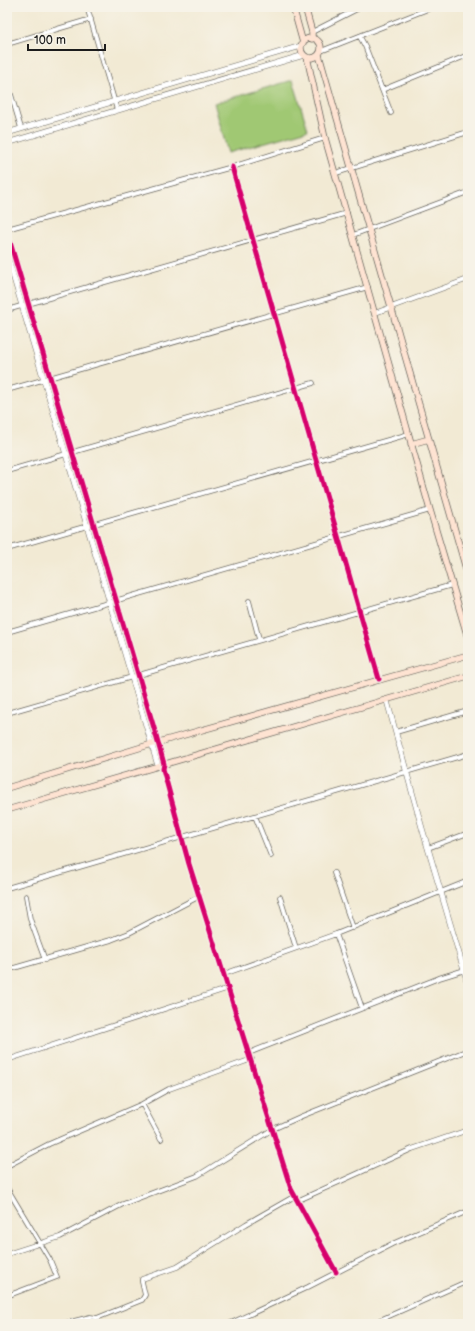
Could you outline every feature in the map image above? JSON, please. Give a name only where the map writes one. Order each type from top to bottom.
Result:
[{"type":"main road","points":[[293,7],[325,138],[411,444],[468,638]]},
{"type":"main road","points":[[305,7],[312,32],[312,38]]},
{"type":"main road","points":[[302,45],[312,38]]},
{"type":"main road","points":[[312,38],[319,43],[320,53],[369,230],[468,576]]},
{"type":"main road","points":[[305,56],[313,58],[320,53]]},
{"type":"main road","points":[[411,444],[429,439]]},
{"type":"main road","points":[[7,788],[152,744],[468,654]]},
{"type":"main road","points":[[7,810],[161,767],[388,701],[468,676]]},
{"type":"street","points":[[87,7],[117,110]]},
{"type":"street","points":[[312,32],[361,7]]},
{"type":"street","points":[[320,53],[433,7]]},
{"type":"street","points":[[7,44],[91,18]]},
{"type":"street","points":[[360,37],[391,113]]},
{"type":"street","points":[[7,133],[302,45]]},
{"type":"street","points":[[382,90],[468,54]]},
{"type":"street","points":[[7,143],[305,56]]},
{"type":"street","points":[[7,81],[21,128]]},
{"type":"street","points":[[336,173],[468,132]]},
{"type":"street","points":[[7,229],[232,166],[325,138]]},
{"type":"street","points":[[232,166],[379,679]]},
{"type":"street","points":[[353,235],[468,192]]},
{"type":"street","points":[[7,310],[347,213]]},
{"type":"street","points":[[7,232],[158,743],[161,767]]},
{"type":"street","points":[[7,255],[130,676],[161,767],[224,974],[296,1199],[336,1272]]},
{"type":"street","points":[[375,313],[468,279]]},
{"type":"street","points":[[7,390],[368,287]]},
{"type":"street","points":[[7,471],[313,383]]},
{"type":"street","points":[[7,549],[409,434]]},
{"type":"street","points":[[7,632],[430,510]]},
{"type":"street","points":[[7,713],[130,676],[452,585]]},
{"type":"street","points":[[249,602],[259,639]]},
{"type":"street","points":[[388,701],[441,893],[466,970],[468,984]]},
{"type":"street","points":[[396,732],[468,711]]},
{"type":"street","points":[[7,888],[407,773],[468,754]]},
{"type":"street","points":[[255,816],[271,856]]},
{"type":"street","points":[[428,848],[468,833]]},
{"type":"street","points":[[334,873],[353,928]]},
{"type":"street","points":[[224,974],[353,928],[468,881]]},
{"type":"street","points":[[26,896],[30,919],[45,960]]},
{"type":"street","points":[[7,970],[45,960],[130,933],[200,896]]},
{"type":"street","points":[[280,897],[296,948]]},
{"type":"street","points":[[336,934],[362,1008]]},
{"type":"street","points":[[249,1053],[439,978],[466,970]]},
{"type":"street","points":[[7,1060],[229,988]]},
{"type":"street","points":[[7,1254],[60,1237],[123,1204],[197,1176],[274,1129],[468,1050]]},
{"type":"street","points":[[7,1166],[49,1144],[142,1104],[169,1089],[252,1059]]},
{"type":"street","points":[[142,1104],[162,1139]]},
{"type":"street","points":[[62,1324],[90,1317],[97,1318],[142,1300],[146,1295],[142,1279],[177,1267],[246,1224],[296,1199],[412,1149],[468,1130]]},
{"type":"street","points":[[7,1188],[50,1260],[57,1276],[7,1296]]},
{"type":"street","points":[[229,1324],[392,1244],[468,1211]]},
{"type":"street","points":[[371,1324],[468,1281]]},
{"type":"green space","points":[[293,80],[308,130],[228,153],[214,103]]},
{"type":"cycle path","points":[[232,167],[379,679]]},
{"type":"cycle path","points":[[7,232],[154,728],[164,764],[163,769],[189,864],[291,1189],[336,1272]]}]
